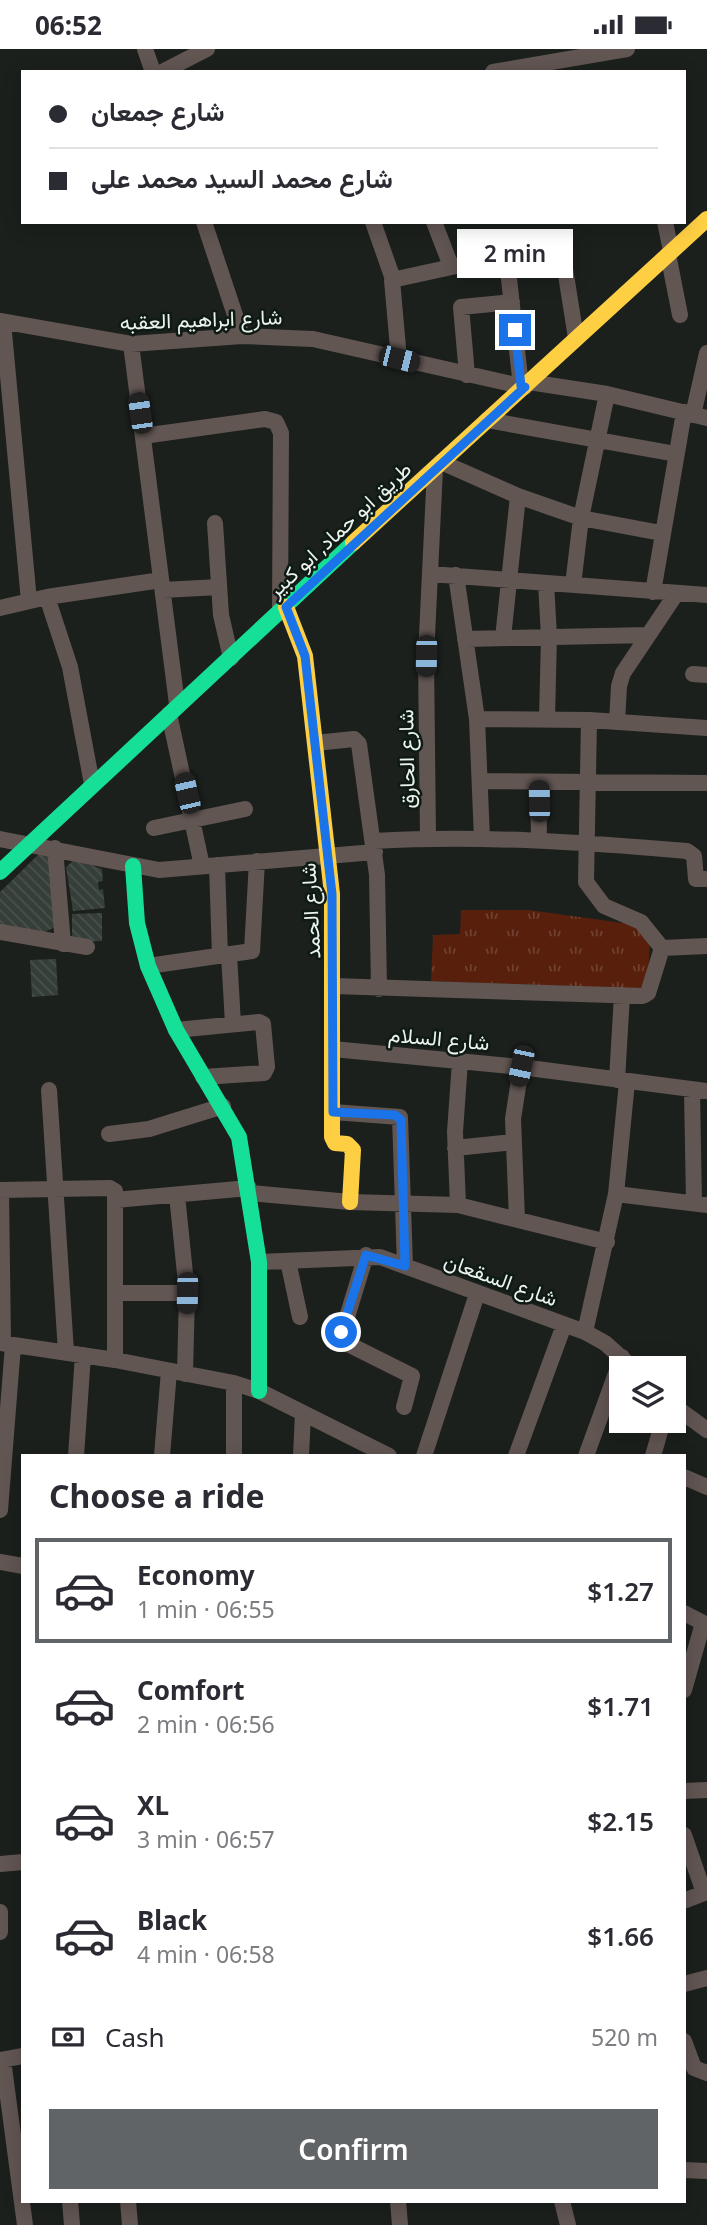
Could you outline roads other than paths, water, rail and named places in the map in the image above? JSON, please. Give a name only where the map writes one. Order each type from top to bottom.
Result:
[{"type":"street","points":[[145,49],[152,70]]},
{"type":"street","points":[[166,70],[206,49]]},
{"type":"street","points":[[505,70],[626,49]]},
{"type":"street","points":[[707,219],[707,233]]},
{"type":"street","name":"طريق ابو حماد, ابو كبير","points":[[0,872],[173,709],[707,219]]},
{"type":"street","points":[[205,224],[242,336]]},
{"type":"street","points":[[374,224],[393,279]]},
{"type":"street","points":[[435,224],[451,267]]},
{"type":"street","points":[[665,224],[680,315]]},
{"type":"street","points":[[563,256],[576,338]]},
{"type":"street","points":[[399,359],[390,282],[393,279],[505,257],[525,385]]},
{"type":"street","points":[[467,375],[461,307],[512,302]]},
{"type":"street","points":[[1,322],[29,601]]},
{"type":"street","name":"شارع ابراهيم العقبه","points":[[1,322],[131,344],[242,336],[313,339],[467,375],[525,385],[607,394],[695,415]]},
{"type":"street","points":[[131,344],[162,585],[173,709],[193,820],[210,865],[233,1024]]},
{"type":"street","points":[[653,592],[676,454],[695,415],[707,353]]},
{"type":"street","points":[[573,585],[581,518],[607,394]]},
{"type":"street","points":[[143,436],[265,419],[276,422],[281,433],[283,610]]},
{"type":"street","points":[[487,419],[676,454]]},
{"type":"street","points":[[438,465],[581,518],[661,533]]},
{"type":"street","name":"شارع الحارق","points":[[428,838],[425,692],[438,465]]},
{"type":"street","points":[[503,638],[518,496]]},
{"type":"street","points":[[215,523],[219,587],[231,658]]},
{"type":"street","points":[[430,574],[676,594],[707,594]]},
{"type":"street","points":[[456,575],[477,719],[482,839]]},
{"type":"street","points":[[546,583],[549,636],[547,719]]},
{"type":"street","points":[[0,608],[47,597],[162,585],[219,587]]},
{"type":"street","points":[[617,722],[619,686],[623,673],[676,594]]},
{"type":"street","points":[[47,597],[70,667],[92,784]]},
{"type":"street","name":"شارع الحمد","points":[[283,610],[305,656],[328,855],[334,917],[333,1141],[347,1144],[353,1150],[350,1202]]},
{"type":"street","points":[[465,639],[648,635]]},
{"type":"street","points":[[477,719],[589,720],[707,728]]},
{"type":"street","points":[[589,720],[584,844],[586,882],[604,905],[641,922],[662,948]]},
{"type":"street","points":[[315,743],[354,739],[358,742],[375,846],[379,901],[379,989]]},
{"type":"street","points":[[481,782],[707,783]]},
{"type":"street","points":[[538,782],[539,840]]},
{"type":"street","points":[[154,828],[245,809]]},
{"type":"street","points":[[0,839],[55,848],[133,866],[170,870],[328,855],[428,838],[539,840],[683,851],[694,856],[701,877]]},
{"type":"street","points":[[55,848],[63,944]]},
{"type":"street","points":[[148,966],[250,952],[254,949],[257,861]]},
{"type":"street","points":[[133,866],[137,923],[148,966],[176,1030],[236,1126],[250,1191],[259,1262],[259,1391]]},
{"type":"street","points":[[0,932],[87,947]]},
{"type":"street","points":[[662,948],[707,946]]},
{"type":"street","points":[[334,986],[643,996],[648,993],[662,948]]},
{"type":"street","points":[[585,1332],[617,1194],[622,1081],[622,995]]},
{"type":"street","points":[[176,1030],[257,1022],[263,1024],[267,1067],[264,1073],[203,1077]]},
{"type":"street","name":"شارع السلام","points":[[333,1049],[521,1066],[700,1090]]},
{"type":"street","points":[[458,1205],[455,1148],[460,1061]]},
{"type":"street","points":[[517,1219],[514,1106],[521,1066]]},
{"type":"street","points":[[49,1090],[66,1352]]},
{"type":"street","points":[[617,1194],[701,1204],[700,1090]]},
{"type":"street","points":[[109,1134],[149,1129],[223,1107]]},
{"type":"street","points":[[333,1112],[400,1117],[405,1266]]},
{"type":"street","points":[[455,1148],[514,1142]]},
{"type":"street","points":[[0,1510],[5,1344],[0,1190],[177,1195],[250,1191],[350,1202],[458,1205],[607,1242]]},
{"type":"street","points":[[111,1194],[115,1360]]},
{"type":"street","points":[[162,1454],[187,1293],[177,1195]]},
{"type":"street","points":[[366,1255],[340,1340],[412,1376],[404,1407]]},
{"type":"street","name":"شارع السقعان","points":[[259,1262],[366,1255],[405,1266],[585,1332],[618,1356]]},
{"type":"street","points":[[288,1261],[300,1317]]},
{"type":"street","points":[[115,1293],[187,1293]]},
{"type":"street","points":[[425,1454],[477,1294]]},
{"type":"street","points":[[517,1454],[564,1325]]},
{"type":"street","points":[[5,1344],[115,1360],[234,1383],[259,1391],[385,1454]]},
{"type":"street","points":[[76,1454],[83,1355]]},
{"type":"street","points":[[234,1383],[234,1454]]},
{"type":"street","points":[[587,1454],[609,1405]]},
{"type":"street","points":[[301,1454],[303,1413]]},
{"type":"street","points":[[686,1415],[707,1430]]},
{"type":"street","points":[[654,1454],[660,1433]]},
{"type":"street","points":[[686,1478],[707,1487]]},
{"type":"street","points":[[0,1562],[21,1566]]},
{"type":"street","points":[[686,1614],[705,1624],[686,1684]]},
{"type":"street","points":[[686,1791],[707,1790]]},
{"type":"street","points":[[686,1840],[706,1893],[686,1900]]},
{"type":"street","points":[[0,1864],[21,1862]]},
{"type":"street","points":[[0,1912],[0,1932]]},
{"type":"street","points":[[686,1983],[707,1977]]},
{"type":"street","points":[[686,2051],[694,2068],[707,2073]]},
{"type":"street","points":[[21,2056],[2,2060],[21,2181]]},
{"type":"street","points":[[686,2170],[707,2171]]},
{"type":"street","points":[[23,2203],[25,2225]]},
{"type":"street","points":[[71,2203],[72,2225]]},
{"type":"street","points":[[128,2203],[130,2225]]},
{"type":"street","points":[[398,2203],[400,2225]]},
{"type":"street","points":[[562,2203],[568,2225]]}]
